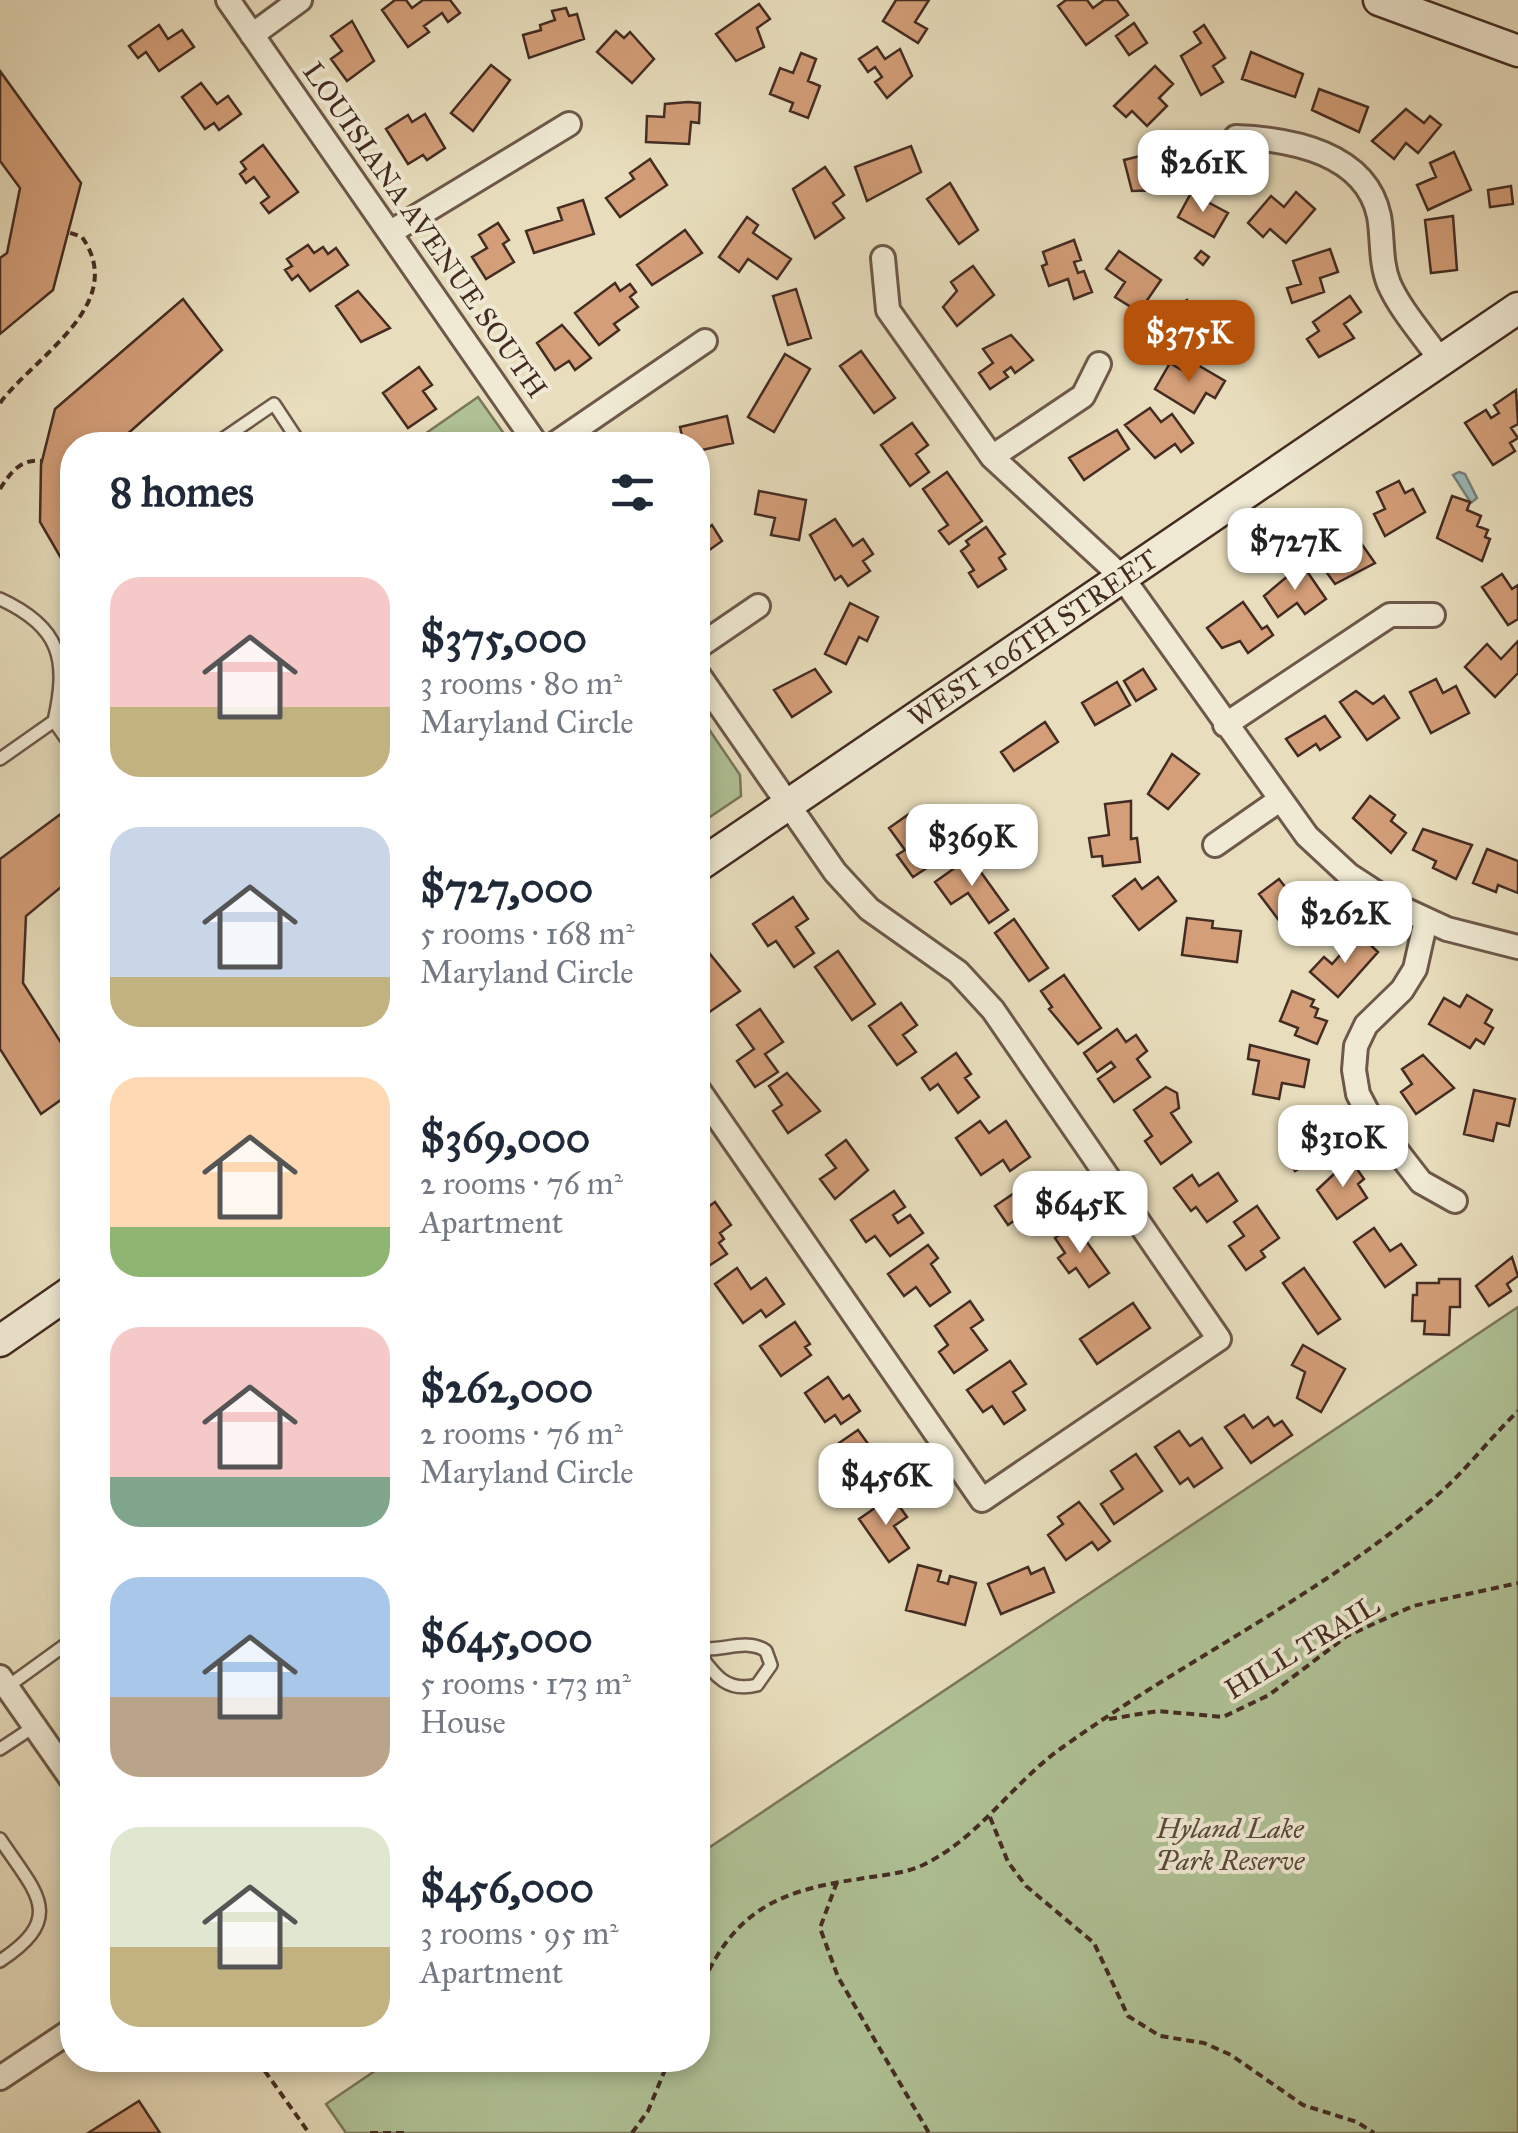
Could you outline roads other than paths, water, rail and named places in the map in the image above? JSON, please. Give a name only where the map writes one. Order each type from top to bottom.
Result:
[{"type":"street","name":"LOUISIANA AVENUE SOUTH","points":[[228,0],[528,432]]},
{"type":"street","points":[[252,34],[300,0]]},
{"type":"street","points":[[1379,0],[1518,50]]},
{"type":"street","points":[[391,232],[569,124]]},
{"type":"street","points":[[1236,137],[1268,138],[1334,158],[1356,171],[1371,192],[1379,216],[1389,283],[1441,360]]},
{"type":"street","points":[[884,258],[888,310],[992,457],[1122,578],[1278,801],[1349,875],[1426,920],[1518,948]]},
{"type":"street","name":"WEST 106TH STREET","points":[[710,858],[1518,308]]},
{"type":"street","points":[[572,432],[705,342]]},
{"type":"street","points":[[992,457],[1083,396],[1099,364]]},
{"type":"street","points":[[710,639],[758,606]]},
{"type":"street","points":[[1225,724],[1390,615],[1433,615]]},
{"type":"street","points":[[710,691],[836,872],[869,910],[958,972],[993,1010],[1220,1339],[982,1500],[710,1107]]},
{"type":"street","points":[[1215,845],[1278,801]]},
{"type":"street","points":[[1426,920],[1415,969],[1402,990],[1366,1025],[1356,1046],[1354,1070],[1358,1094],[1369,1116],[1421,1182],[1455,1201]]},
{"type":"street","points":[[0,1340],[60,1299]]},
{"type":"street","points":[[5,1690],[60,1762]]},
{"type":"street","points":[[0,2078],[60,2038]]},
{"type":"lane","points":[[233,432],[274,404],[292,432]]},
{"type":"lane","points":[[0,599],[47,630],[60,655]]},
{"type":"lane","points":[[0,759],[54,720],[60,696]]},
{"type":"lane","points":[[54,720],[60,729]]},
{"type":"lane","points":[[710,1650],[753,1644],[766,1651],[771,1664],[757,1685],[735,1688],[724,1684],[710,1666]]},
{"type":"lane","points":[[5,1690],[60,1649]]},
{"type":"lane","points":[[0,1749],[35,1726]]},
{"type":"lane","points":[[0,1839],[35,1891],[40,1914],[36,1933],[0,1961]]},
{"type":"water","points":[[1465,474],[1477,498],[1471,503],[1453,475]]},
{"type":"park label","name":"Hyland Lake Park Reserve","points":[[1230,1844]]}]
